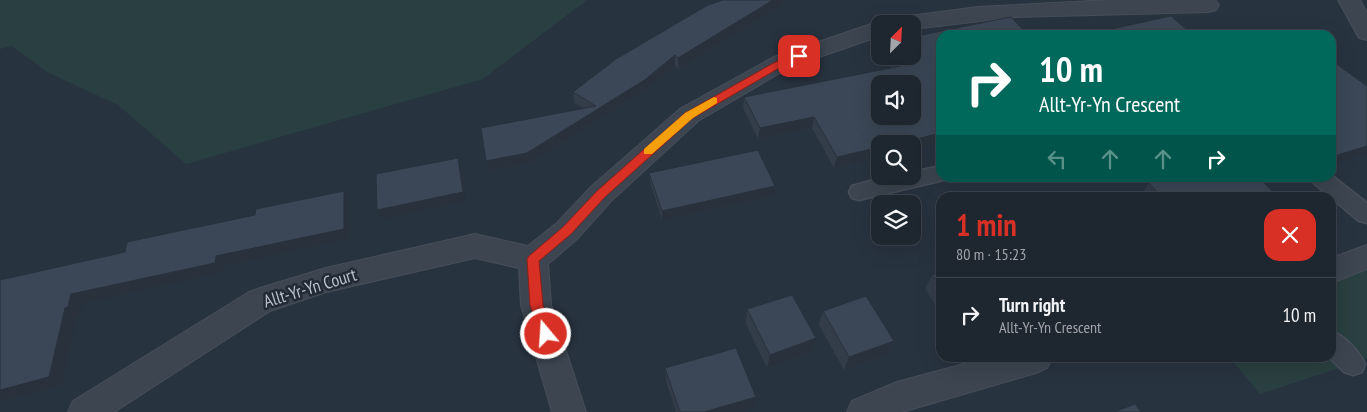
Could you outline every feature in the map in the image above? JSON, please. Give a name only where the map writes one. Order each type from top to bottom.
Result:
[{"type":"street","points":[[921,20],[1038,8],[1208,5],[1199,0]]},
{"type":"street","points":[[1349,0],[1367,33]]},
{"type":"street","points":[[569,412],[536,305],[533,259],[567,231],[601,194],[689,115],[782,62],[871,31]]},
{"type":"street","name":"Allt-Yr-Yn Court","points":[[85,412],[260,301],[326,280],[475,246],[533,259]]},
{"type":"street","points":[[1336,269],[1367,257]]},
{"type":"street","points":[[864,412],[897,398],[1022,362]]},
{"type":"lane","points":[[859,192],[936,175]]},
{"type":"lane","points":[[1326,182],[1367,215]]},
{"type":"lane","points":[[1336,347],[1354,364]]},
{"type":"green space","points":[[0,0],[587,0],[483,79],[186,164],[118,105],[49,73],[11,46],[0,49]]},
{"type":"green space","points":[[1367,257],[1367,359],[1260,394],[1233,362],[1336,362],[1336,269]]},
{"type":"building","points":[[723,0],[773,0],[678,58],[675,55],[646,79],[527,153],[486,161],[481,128],[596,106],[573,92],[616,59],[708,5]]},
{"type":"building","points":[[1171,16],[1187,30],[1107,30]]},
{"type":"building","points":[[1011,17],[1023,30],[947,30]]},
{"type":"building","points":[[936,32],[936,134],[921,138],[921,135],[871,135],[871,149],[837,157],[814,117],[760,128],[744,97],[901,66],[921,65],[921,35]]},
{"type":"building","points":[[1336,64],[1367,86],[1367,146],[1336,155]]},
{"type":"building","points":[[758,150],[775,186],[662,211],[649,173]]},
{"type":"building","points":[[458,158],[463,192],[377,210],[376,174]]},
{"type":"building","points":[[1263,182],[1273,192],[1157,192],[1149,183]]},
{"type":"building","points":[[344,191],[344,229],[216,256],[215,263],[71,294],[68,307],[65,308],[49,377],[0,390],[0,280],[125,252],[127,242],[255,215],[256,209]]},
{"type":"building","points":[[792,295],[816,338],[770,355],[747,309]]},
{"type":"building","points":[[866,296],[894,341],[849,357],[823,311]]},
{"type":"building","points":[[736,348],[756,397],[704,412],[680,412],[665,368]]},
{"type":"building","points":[[1135,404],[1141,412],[1114,412]]},
{"type":"slow traffic","points":[[648,151],[689,115],[714,101]]},
{"type":"route","points":[[546,334],[536,305],[533,259],[567,231],[601,194],[689,115],[782,62],[799,56]]}]
